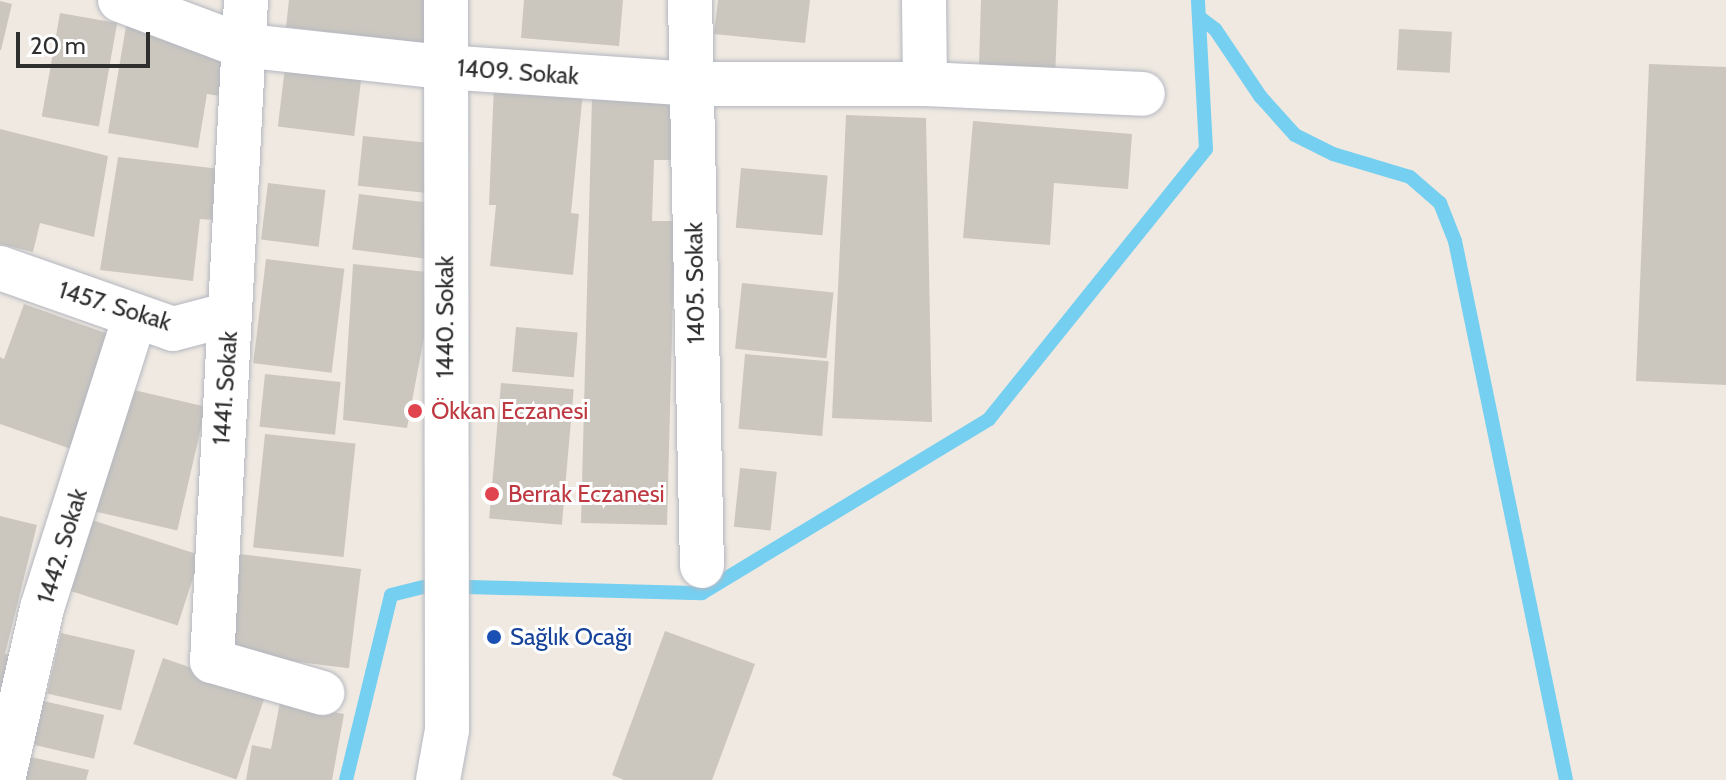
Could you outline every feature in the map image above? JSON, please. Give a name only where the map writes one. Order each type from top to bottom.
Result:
[{"type":"street","name":"1409. Sokak","points":[[120,0],[240,45],[444,67],[691,84],[925,84],[1143,94]]},
{"type":"street","name":"1441. Sokak","points":[[246,0],[240,45],[212,661],[322,693]]},
{"type":"street","name":"1440. Sokak","points":[[438,780],[447,730],[446,0]]},
{"type":"street","name":"1405. Sokak","points":[[690,0],[702,566]]},
{"type":"street","points":[[924,0],[925,84]]},
{"type":"street","name":"1457. Sokak","points":[[0,268],[173,329],[230,314]]},
{"type":"street","name":"1442. Sokak","points":[[3,780],[42,608],[135,316]]},
{"type":"building","points":[[289,0],[430,0],[425,43],[286,27]]},
{"type":"building","points":[[524,0],[623,0],[619,46],[521,38]]},
{"type":"building","points":[[718,0],[810,0],[805,43],[714,34]]},
{"type":"building","points":[[981,0],[1058,0],[1055,79],[979,66]]},
{"type":"building","points":[[0,1],[12,4],[1,50],[0,50]]},
{"type":"building","points":[[60,13],[117,23],[99,126],[42,116]]},
{"type":"building","points":[[126,26],[229,43],[220,96],[207,94],[198,148],[108,133]]},
{"type":"building","points":[[1399,29],[1452,32],[1450,73],[1397,70]]},
{"type":"building","points":[[1649,64],[1726,67],[1726,385],[1636,381]]},
{"type":"building","points":[[285,68],[361,77],[354,136],[278,127]]},
{"type":"building","points":[[494,84],[583,92],[571,213],[579,214],[573,275],[490,266],[496,205],[489,205]]},
{"type":"building","points":[[592,97],[678,100],[676,160],[654,160],[652,221],[675,221],[667,525],[581,523]]},
{"type":"building","points":[[846,115],[926,118],[932,422],[832,418]]},
{"type":"building","points":[[973,121],[1132,134],[1128,189],[1054,183],[1050,245],[963,238]]},
{"type":"building","points":[[0,129],[108,156],[94,237],[40,223],[33,252],[0,244]]},
{"type":"building","points":[[363,136],[435,144],[429,193],[358,186]]},
{"type":"building","points":[[118,157],[220,169],[214,220],[200,219],[193,281],[100,270]]},
{"type":"building","points":[[741,168],[828,176],[822,235],[736,228]]},
{"type":"building","points":[[268,183],[326,190],[319,247],[261,240]]},
{"type":"building","points":[[359,194],[435,203],[429,259],[352,250]]},
{"type":"building","points":[[266,259],[344,269],[332,373],[253,363]]},
{"type":"building","points":[[353,264],[436,273],[407,428],[343,420]]},
{"type":"building","points":[[742,283],[833,293],[827,358],[735,349]]},
{"type":"building","points":[[24,304],[114,336],[71,449],[0,424],[0,357],[4,359]]},
{"type":"building","points":[[516,327],[578,332],[574,377],[512,372]]},
{"type":"building","points":[[745,354],[829,361],[822,436],[738,429]]},
{"type":"building","points":[[265,374],[341,382],[335,435],[259,427]]},
{"type":"building","points":[[501,383],[574,389],[562,525],[489,518]]},
{"type":"building","points":[[125,388],[206,407],[177,530],[96,512]]},
{"type":"building","points":[[265,434],[356,444],[344,557],[253,547]]},
{"type":"building","points":[[740,468],[777,472],[771,531],[734,527]]},
{"type":"building","points":[[0,516],[37,525],[5,654],[16,657],[0,719]]},
{"type":"building","points":[[92,520],[200,555],[178,626],[69,590]]},
{"type":"building","points":[[239,554],[361,569],[349,668],[227,653]]},
{"type":"building","points":[[665,631],[755,664],[712,780],[624,780],[612,775]]},
{"type":"building","points":[[61,633],[135,650],[121,711],[47,693]]},
{"type":"building","points":[[163,658],[266,693],[236,780],[133,744]]},
{"type":"building","points":[[35,699],[104,715],[94,759],[25,743]]},
{"type":"building","points":[[280,702],[344,714],[332,780],[246,780],[252,745],[271,749]]},
{"type":"building","points":[[22,755],[89,770],[86,780],[16,780]]},
{"type":"waterway","points":[[467,587],[702,593],[989,419],[1206,149],[1198,0]]},
{"type":"waterway","points":[[1199,17],[1215,29],[1260,96],[1295,135],[1333,154],[1410,177],[1440,203],[1455,241],[1566,780]]},
{"type":"waterway","points":[[346,780],[391,595],[423,587]]},
{"type":"place","name":"Ökkan Eczanesi","points":[[415,411]]},
{"type":"place","name":"Berrak Eczanesi","points":[[492,494]]},
{"type":"place","name":"Sağlık Ocağı","points":[[494,637]]}]
